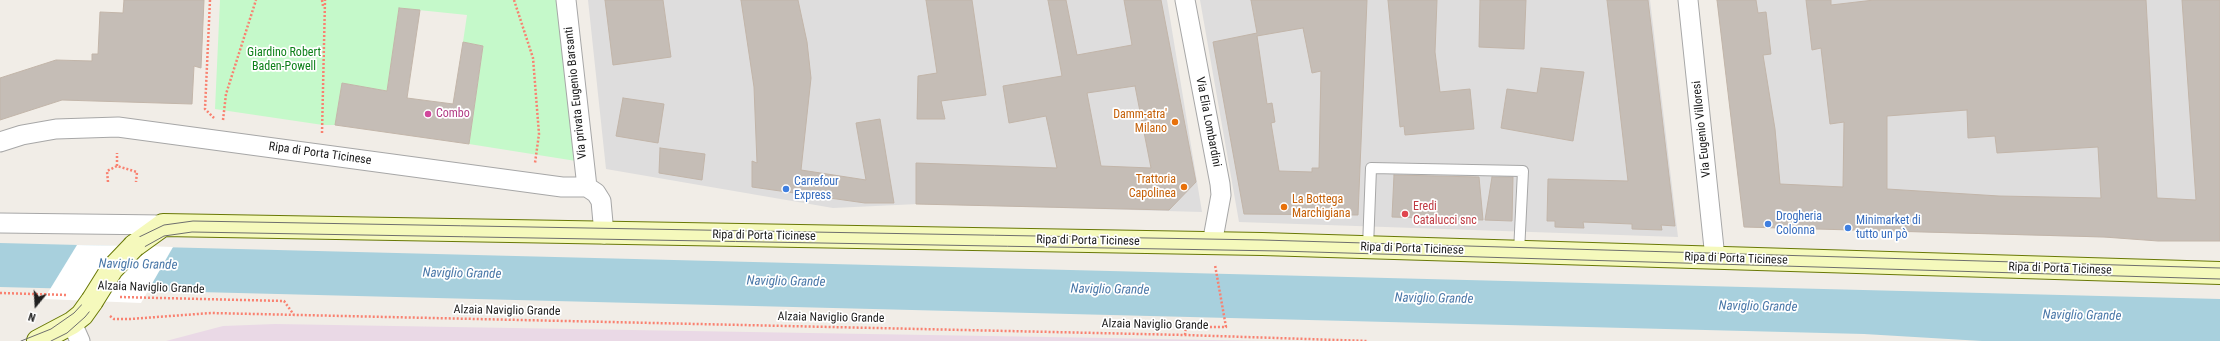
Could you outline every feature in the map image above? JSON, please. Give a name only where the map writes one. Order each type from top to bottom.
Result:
[{"type":"street","name":"Via privata Eugenio Barsanti","points":[[566,0],[587,187]]},
{"type":"street","name":"Via Elia Lombardini","points":[[1185,0],[1220,184],[1221,195],[1213,252]]},
{"type":"street","name":"Via Eugenio Villoresi","points":[[1688,0],[1715,258]]},
{"type":"street","name":"Ripa di Porta Ticinese","points":[[0,142],[22,135],[56,129],[118,127],[562,187],[587,187]]},
{"type":"street","points":[[587,187],[596,193],[601,201],[604,234]]},
{"type":"street","name":"Ripa di Porta Ticinese","points":[[0,223],[604,234],[1213,252],[1368,247],[2220,274]]},
{"type":"street","points":[[38,341],[76,332],[82,315],[112,269],[134,246],[163,225]]},
{"type":"lane","points":[[1368,247],[1372,168],[1523,171],[1519,252]]},
{"type":"path","points":[[210,0],[205,109],[215,119]]},
{"type":"path","points":[[223,120],[226,94],[256,0]]},
{"type":"path","points":[[322,133],[324,0]]},
{"type":"path","points":[[514,0],[533,58],[539,134],[535,164]]},
{"type":"path","points":[[117,153],[117,166]]},
{"type":"path","points":[[108,182],[107,171],[117,166],[136,172],[136,182]]},
{"type":"path","points":[[1185,335],[1186,327],[1226,327],[1213,252]]},
{"type":"path","points":[[0,293],[71,295]]},
{"type":"path","name":"Alzaia Naviglio Grande","points":[[118,296],[284,301],[294,315]]},
{"type":"path","name":"Alzaia Naviglio Grande","points":[[92,301],[95,306],[114,319],[211,313],[1185,335],[1368,341]]},
{"type":"shaded area","points":[[588,0],[1167,0],[1202,212],[918,204],[833,208],[606,169]]},
{"type":"shaded area","points":[[1200,0],[1650,0],[1678,237],[1239,222]]},
{"type":"shaded area","points":[[1717,0],[2220,0],[2220,241],[1744,227]]},
{"type":"shaded area","points":[[275,324],[1263,341],[166,341],[223,326]]},
{"type":"green space","name":"Giardino Robert Baden-Powell","points":[[220,0],[557,0],[576,161],[469,144],[483,46],[463,42],[467,15],[399,8],[387,91],[342,83],[335,125],[323,125],[215,109]]},
{"type":"water","name":"Naviglio Grande","points":[[0,243],[2220,299],[2220,341],[1982,341],[1864,334],[0,287]]},
{"type":"pier","points":[[77,245],[173,247],[141,303],[44,299]]},
{"type":"building","points":[[124,0],[204,0],[201,68],[194,66],[192,104],[62,100],[0,120],[0,78],[56,60],[92,61],[92,54],[98,54],[100,12],[123,13]]},
{"type":"building","points":[[605,0],[663,0],[671,57],[613,65]]},
{"type":"building","points":[[741,0],[798,0],[807,42],[811,78],[801,170],[866,180],[856,123],[880,119],[894,203],[865,203],[752,187],[752,161],[757,163],[754,87]]},
{"type":"building","points":[[926,0],[972,0],[986,95],[941,101],[945,119],[917,119],[918,76],[937,73]]},
{"type":"building","points":[[1048,0],[1066,0],[1077,55],[1132,45],[1124,0],[1161,0],[1196,182],[1169,210],[916,204],[916,163],[1057,168],[1046,116],[1009,123],[1003,86],[1062,76]],"holes":[[[1135,86],[1151,168],[1101,166],[1087,93]]]},
{"type":"building","points":[[1251,0],[1367,0],[1358,215],[1244,214],[1213,42],[1257,33]],"holes":[[[1303,28],[1312,73],[1321,71],[1319,168],[1312,168],[1312,172],[1279,171],[1271,123],[1275,122],[1272,103],[1267,104],[1257,36]]]},
{"type":"building","points":[[1388,0],[1437,0],[1435,52],[1440,92],[1470,89],[1474,129],[1405,135],[1404,126],[1400,127]]},
{"type":"building","points":[[1480,0],[1526,0],[1524,49],[1479,47]]},
{"type":"building","points":[[1607,0],[1648,0],[1675,226],[1661,225],[1662,230],[1632,229],[1632,224],[1583,222],[1584,228],[1555,227],[1555,221],[1547,221],[1548,179],[1628,181]]},
{"type":"building","points":[[1717,0],[1756,0],[1758,13],[1766,12],[1771,54],[1763,55],[1775,129],[1780,184],[1843,187],[1844,122],[1830,124],[1821,48],[1812,50],[1806,0],[1831,0],[1831,5],[1874,0],[2146,0],[2157,198],[2196,200],[2182,0],[2220,0],[2220,241],[2158,241],[2104,237],[1744,227]],"holes":[[[1967,110],[1968,138],[1995,136],[1997,153],[2098,147],[2101,198],[1999,196],[1887,189],[1887,116]]]},
{"type":"building","points":[[399,8],[420,10],[407,98],[453,104],[463,42],[483,46],[469,144],[335,125],[342,83],[387,91]]},
{"type":"building","points":[[1541,68],[1584,72],[1573,141],[1501,128],[1507,89],[1537,93]]},
{"type":"building","points":[[623,98],[664,104],[658,143],[616,136]]},
{"type":"building","points":[[660,148],[705,154],[702,180],[659,173]]},
{"type":"building","points":[[1394,175],[1479,177],[1483,220],[1392,217]]},
{"type":"building","points":[[1492,177],[1513,177],[1512,221],[1485,220]]},
{"type":"tram line","points":[[21,341],[51,329],[74,313],[86,300],[113,259],[137,238],[164,225],[193,221],[1262,240],[2220,268]]},
{"type":"tram line","points":[[51,341],[67,333],[85,317],[98,301],[117,271],[137,251],[164,236],[192,232],[1279,251],[2220,279]]},
{"type":"place","name":"Combo","points":[[428,114]]},
{"type":"place","name":"Damm-atra' Milano","points":[[1175,122]]},
{"type":"place","name":"Trattoria Capolinea","points":[[1184,187]]},
{"type":"place","name":"Carrefour Express","points":[[786,189]]},
{"type":"place","name":"La Bottega Marchigiana","points":[[1284,207]]},
{"type":"place","name":"Eredi Catalucci snc","points":[[1405,214]]},
{"type":"place","name":"Drogheria Colonna","points":[[1768,224]]},
{"type":"place","name":"Minimarket di tutto un pò","points":[[1848,228]]}]
